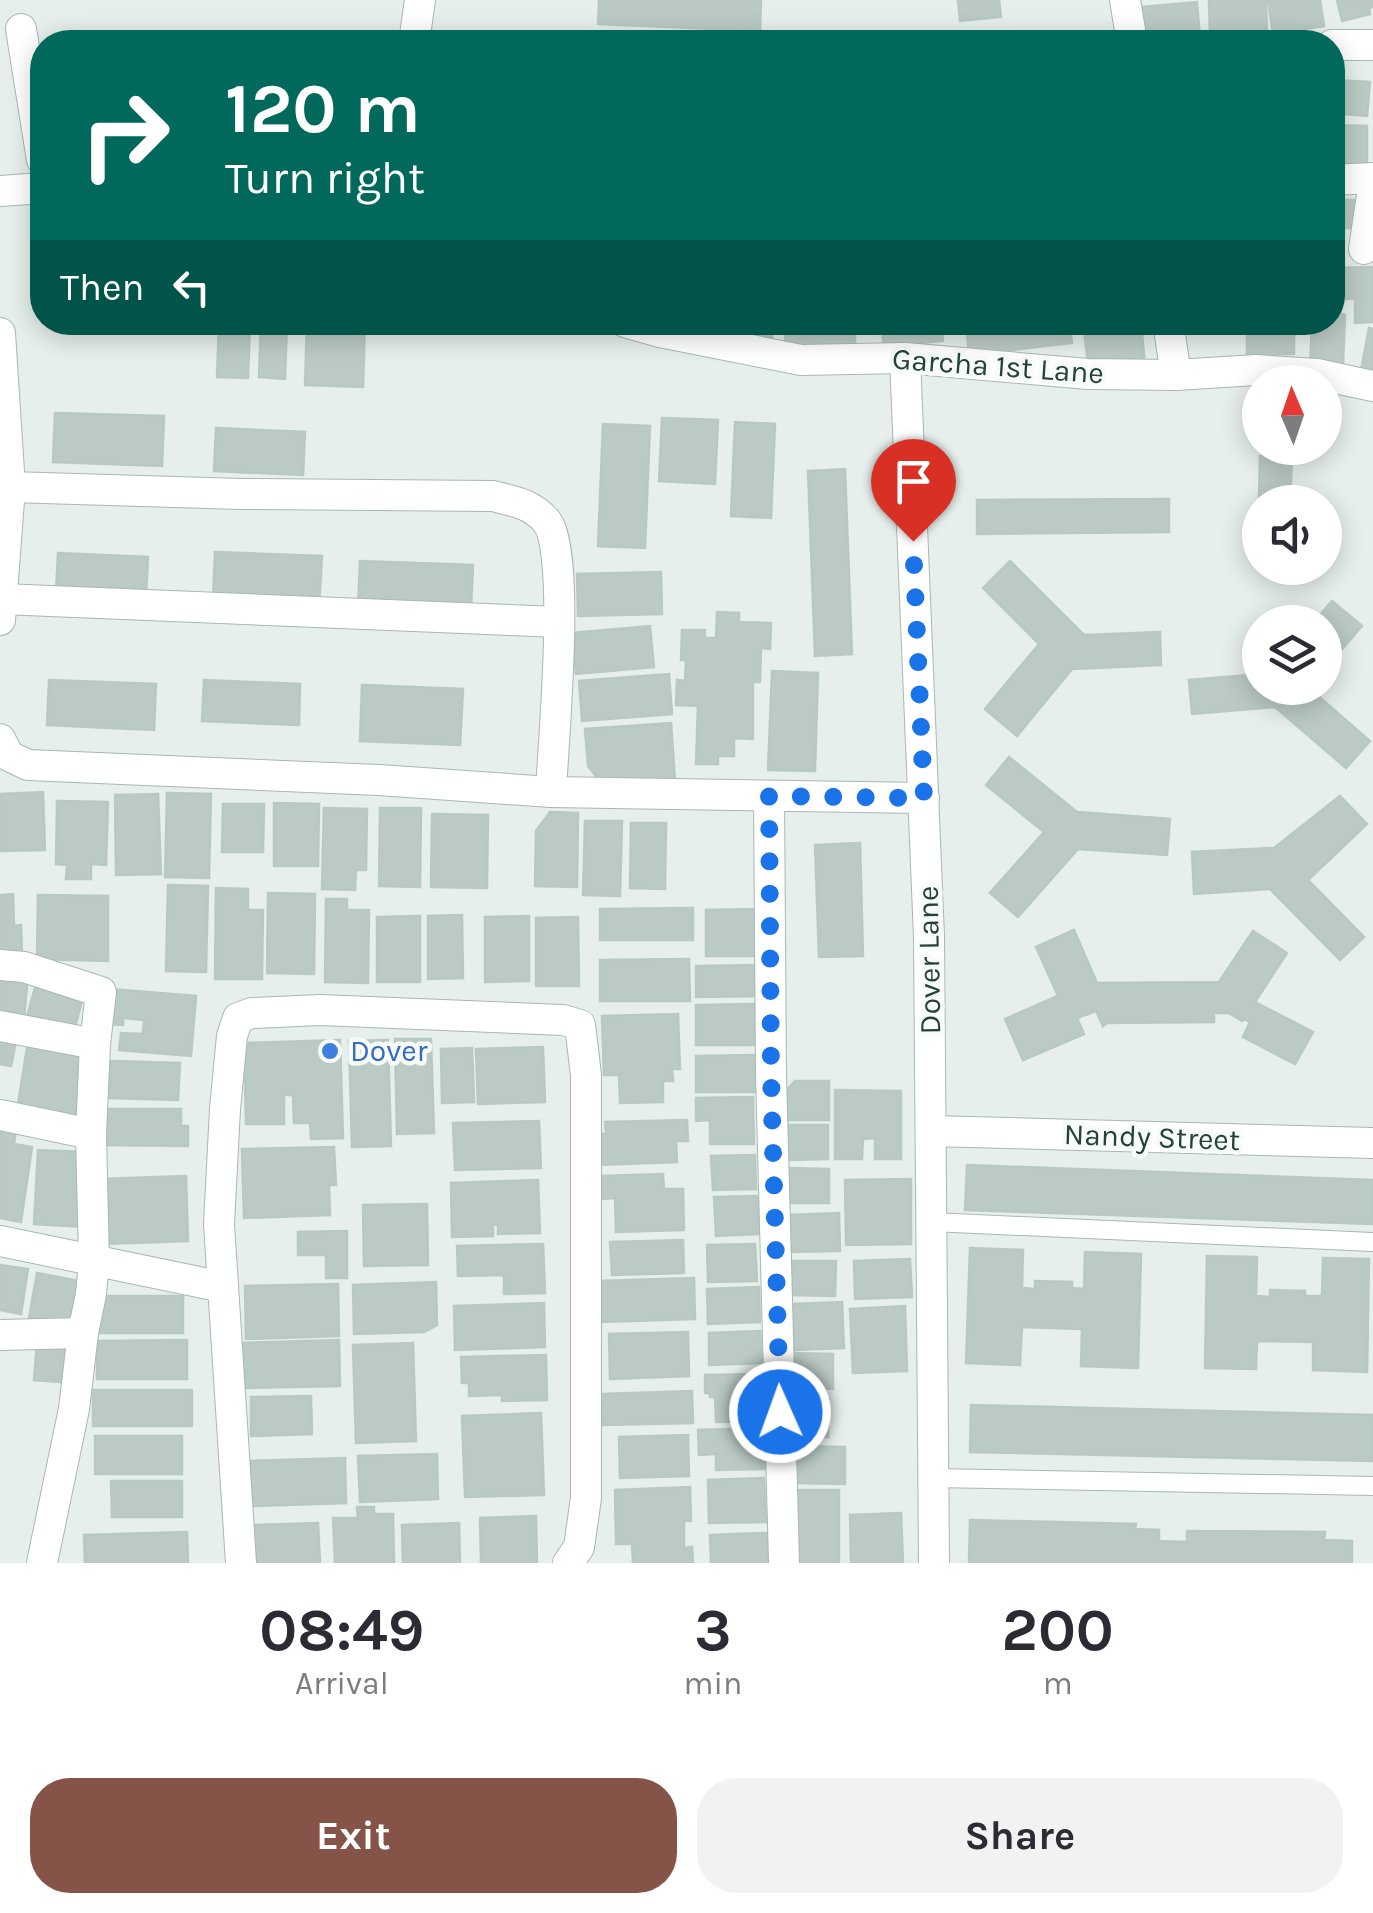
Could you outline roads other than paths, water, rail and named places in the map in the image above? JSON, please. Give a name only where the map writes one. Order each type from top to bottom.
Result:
[{"type":"street","points":[[416,30],[420,0]]},
{"type":"street","points":[[1124,0],[1130,30]]},
{"type":"street","points":[[21,29],[30,85]]},
{"type":"street","points":[[1345,45],[1373,45]]},
{"type":"street","points":[[1345,179],[1373,178]]},
{"type":"street","points":[[1364,249],[1373,188]]},
{"type":"street","points":[[0,191],[30,189]]},
{"type":"street","points":[[0,333],[10,487],[1,610],[559,622]]},
{"type":"street","name":"Garcha 1st Lane","points":[[675,335],[801,360],[906,358],[1088,374],[1176,375],[1256,370],[1317,374],[1373,386]]},
{"type":"street","points":[[1170,335],[1176,375]]},
{"type":"street","name":"Dover Lane","points":[[906,358],[929,937],[934,1563]]},
{"type":"street","points":[[10,487],[493,496],[529,506],[549,524],[558,554],[551,792]]},
{"type":"street","points":[[0,739],[9,756],[28,765],[379,780],[551,792],[924,798]]},
{"type":"street","points":[[769,796],[771,1074],[784,1563]]},
{"type":"street","points":[[0,965],[24,967],[102,992],[90,1134],[94,1262],[91,1294],[74,1408],[42,1563]]},
{"type":"street","points":[[241,1563],[219,1224],[232,1036],[238,1018],[252,1013],[320,1010],[563,1020],[580,1025],[586,1075],[586,1498],[579,1547],[568,1563]]},
{"type":"street","points":[[0,1026],[95,1044]]},
{"type":"street","points":[[0,1115],[90,1134]]},
{"type":"street","name":"Nandy Street","points":[[932,1131],[1373,1142]]},
{"type":"street","points":[[0,1241],[223,1287]]},
{"type":"street","points":[[0,1335],[83,1334]]},
{"type":"lane","points":[[932,1222],[1372,1242]]},
{"type":"lane","points":[[934,1478],[1373,1486]]},
{"type":"place","name":"Dover","points":[[330,1051]]}]
